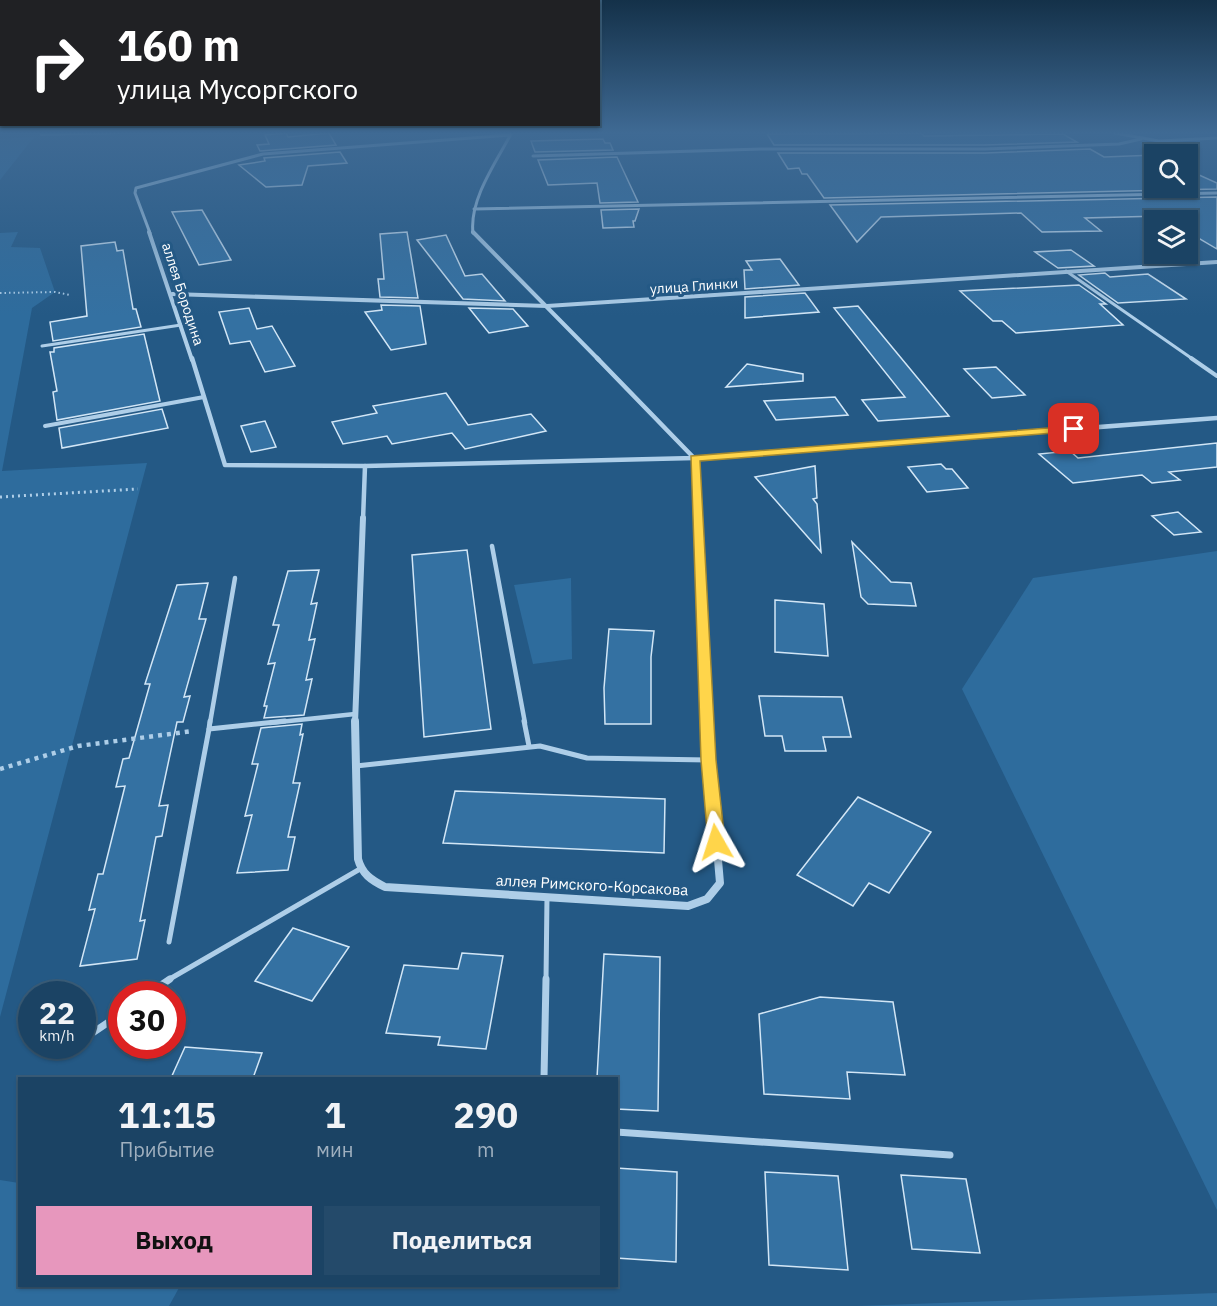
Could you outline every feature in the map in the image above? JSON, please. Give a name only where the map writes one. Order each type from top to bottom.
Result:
[{"type":"street","name":"аллея Бородина","points":[[135,194],[172,294],[225,465],[365,466]]},
{"type":"street","points":[[481,194],[474,209],[470,228],[473,234],[547,306],[694,458]]},
{"type":"street","points":[[474,209],[1173,194]]},
{"type":"street","name":"улица Глинки","points":[[172,294],[547,306],[1217,262]]},
{"type":"street","points":[[360,869],[356,714],[365,466],[694,458],[1217,418]]},
{"type":"street","name":"аллея Римского-Корсакова","points":[[360,869],[368,879],[385,887],[688,906],[703,902],[714,894],[720,883],[708,760],[694,458]]},
{"type":"lane","points":[[1066,271],[1217,376]]},
{"type":"lane","points":[[42,346],[181,325]]},
{"type":"lane","points":[[45,426],[204,397]]},
{"type":"lane","points":[[492,546],[529,747]]},
{"type":"lane","points":[[170,942],[235,578]]},
{"type":"lane","points":[[209,729],[356,714]]},
{"type":"lane","points":[[357,766],[540,746],[587,758],[708,760]]},
{"type":"lane","points":[[167,981],[360,869]]},
{"type":"lane","points":[[544,1077],[547,897]]},
{"type":"lane","points":[[618,1132],[950,1155]]},
{"type":"path","points":[[0,293],[55,292],[70,295]]},
{"type":"path","points":[[0,497],[138,489]]},
{"type":"path","points":[[0,769],[78,746],[209,729]]},
{"type":"shaded area","points":[[18,232],[11,247],[40,248],[55,292],[32,308],[2,471],[147,463],[0,1017],[0,233]]},
{"type":"shaded area","points":[[1217,551],[1217,1210],[962,689],[1033,578]]},
{"type":"shaded area","points":[[571,578],[572,659],[533,664],[514,585]]},
{"type":"shaded area","points":[[0,1180],[18,1183],[18,1287],[179,1287],[169,1306],[0,1306]]},
{"type":"shaded area","points":[[1217,1293],[1217,1306],[856,1306]]},
{"type":"building","points":[[599,194],[634,194],[638,202],[600,203]]},
{"type":"building","points":[[821,194],[1001,194],[824,198]]},
{"type":"building","points":[[1217,197],[1217,249],[1198,238],[1198,210],[1144,210],[1144,216],[1085,218],[1101,231],[1042,232],[1021,213],[881,217],[857,242],[830,205],[1198,198]]},
{"type":"building","points":[[639,209],[633,221],[634,227],[603,228],[601,210]]},
{"type":"building","points":[[202,210],[231,260],[199,265],[172,212]]},
{"type":"building","points":[[407,232],[418,298],[380,297],[378,279],[384,279],[380,234]]},
{"type":"building","points":[[446,235],[465,276],[482,274],[505,301],[463,299],[417,240]]},
{"type":"building","points":[[115,242],[117,251],[123,250],[133,309],[136,309],[141,327],[53,341],[50,322],[87,316],[81,246]]},
{"type":"building","points":[[1071,250],[1094,266],[1058,268],[1035,252]]},
{"type":"building","points":[[780,259],[799,285],[745,289],[744,270],[752,270],[746,261]]},
{"type":"building","points":[[1105,273],[1110,277],[1148,274],[1186,299],[1118,303],[1079,275]]},
{"type":"building","points":[[1079,285],[1106,304],[1100,304],[1123,325],[1016,333],[1002,321],[993,321],[960,291]]},
{"type":"building","points":[[805,293],[819,312],[745,318],[745,297]]},
{"type":"building","points":[[381,305],[420,306],[426,344],[391,350],[365,312],[382,310]]},
{"type":"building","points":[[858,306],[949,416],[878,421],[862,400],[905,397],[834,308]]},
{"type":"building","points":[[249,308],[257,329],[272,326],[295,366],[265,372],[250,341],[230,344],[219,312]]},
{"type":"building","points":[[469,308],[513,309],[528,326],[489,333]]},
{"type":"building","points":[[144,334],[160,401],[57,420],[53,392],[57,391],[50,352],[54,352],[54,348]]},
{"type":"building","points":[[747,364],[803,374],[803,381],[726,387]]},
{"type":"building","points":[[996,367],[1025,395],[992,398],[964,369]]},
{"type":"building","points":[[446,393],[468,425],[531,414],[546,431],[465,449],[452,433],[392,444],[387,436],[343,444],[332,422],[377,413],[373,406]]},
{"type":"building","points":[[835,397],[848,415],[776,420],[764,401]]},
{"type":"building","points":[[162,409],[168,428],[62,448],[59,428]]},
{"type":"building","points":[[265,421],[276,447],[251,452],[241,426]]},
{"type":"building","points":[[1217,443],[1217,467],[1169,472],[1180,480],[1152,483],[1142,475],[1073,483],[1039,454],[1070,451],[1078,458]]},
{"type":"building","points":[[941,464],[946,469],[952,469],[968,488],[927,492],[908,467]]},
{"type":"building","points":[[815,466],[817,498],[813,499],[817,504],[821,552],[755,477]]},
{"type":"building","points":[[1178,512],[1201,532],[1174,535],[1152,516]]},
{"type":"building","points":[[852,542],[891,582],[911,583],[916,606],[868,604],[861,597]]},
{"type":"building","points":[[467,550],[491,729],[424,737],[412,555]]},
{"type":"building","points":[[319,570],[311,604],[317,603],[309,640],[315,639],[306,680],[312,679],[304,715],[264,718],[267,706],[264,706],[275,663],[268,664],[279,625],[273,625],[288,571]]},
{"type":"building","points":[[208,583],[199,619],[206,619],[184,697],[190,696],[183,722],[177,722],[159,806],[168,805],[162,836],[156,837],[140,921],[145,920],[137,959],[80,966],[95,909],[89,910],[98,874],[103,874],[125,786],[116,787],[123,759],[129,758],[150,684],[145,684],[177,585]]},
{"type":"building","points":[[775,600],[824,604],[828,656],[775,652]]},
{"type":"building","points":[[609,629],[654,631],[651,657],[651,724],[605,724],[604,688]]},
{"type":"building","points":[[759,696],[842,697],[851,737],[823,737],[826,751],[785,751],[782,736],[765,736]]},
{"type":"building","points":[[302,724],[300,735],[303,734],[293,783],[300,783],[288,837],[295,837],[288,870],[237,873],[252,815],[245,816],[258,764],[252,764],[261,728]]},
{"type":"building","points":[[455,791],[665,799],[664,853],[443,843]]},
{"type":"building","points":[[858,797],[931,832],[889,893],[869,883],[853,906],[797,875]]},
{"type":"building","points":[[293,928],[349,947],[312,1001],[255,981]]},
{"type":"building","points":[[462,953],[503,956],[486,1049],[438,1045],[440,1037],[386,1033],[404,965],[458,969]]},
{"type":"building","points":[[604,954],[660,957],[658,1111],[618,1109],[618,1077],[597,1077]]},
{"type":"building","points":[[820,997],[893,1002],[905,1075],[847,1072],[850,1099],[764,1094],[759,1014]]},
{"type":"building","points":[[186,1047],[262,1053],[253,1077],[171,1077],[180,1059],[186,1059]]},
{"type":"building","points":[[618,1168],[677,1172],[676,1262],[618,1258]]},
{"type":"building","points":[[765,1172],[838,1176],[848,1270],[769,1265]]},
{"type":"building","points":[[901,1175],[966,1179],[980,1253],[912,1249]]},
{"type":"route","points":[[716,842],[708,760],[694,458],[1074,429]]}]
